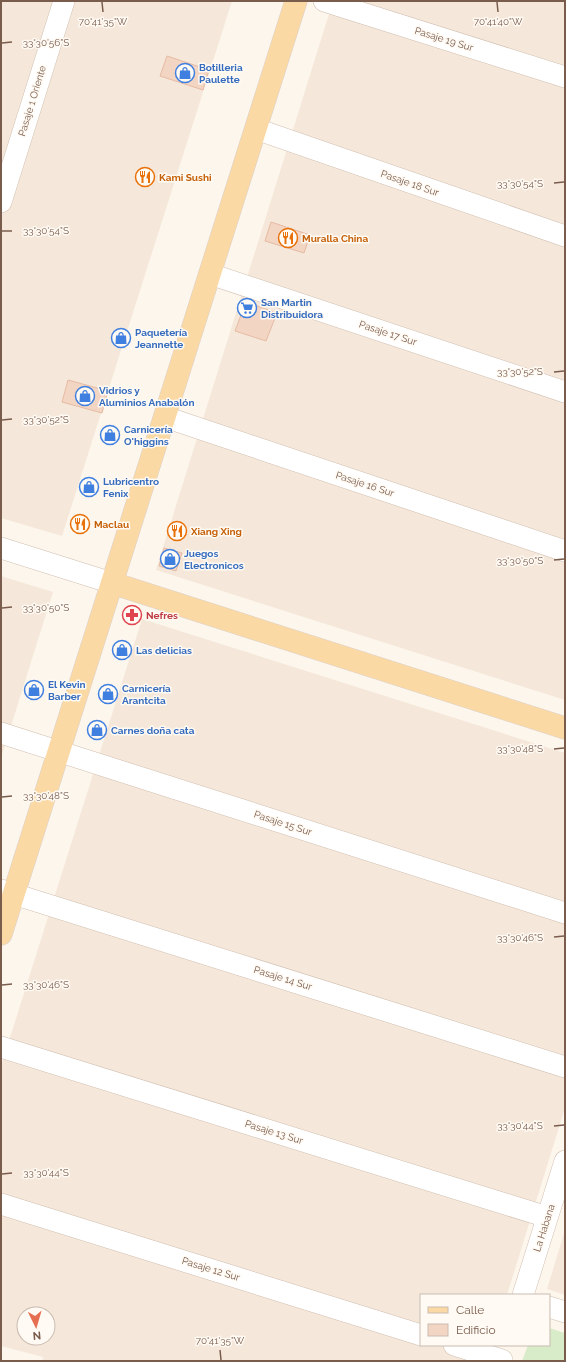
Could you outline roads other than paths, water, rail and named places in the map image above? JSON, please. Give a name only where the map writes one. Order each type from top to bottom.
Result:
[{"type":"main road","points":[[1,934],[7,892],[59,752],[296,1]]},
{"type":"main road","points":[[112,583],[565,728]]},
{"type":"street","name":"Pasaje 1 Oriente","points":[[1,202],[64,1]]},
{"type":"street","name":"Pasaje 19 Sur","points":[[324,1],[565,77]]},
{"type":"street","name":"Pasaje 18 Sur","points":[[256,129],[565,236]]},
{"type":"street","name":"Pasaje 17 Sur","points":[[210,274],[565,392]]},
{"type":"street","name":"Pasaje 16 Sur","points":[[165,417],[565,551]]},
{"type":"street","points":[[1,548],[112,583]]},
{"type":"street","name":"Pasaje 15 Sur","points":[[1,733],[565,913]]},
{"type":"street","name":"Pasaje 14 Sur","points":[[7,892],[565,1067]]},
{"type":"street","name":"Pasaje 13 Sur","points":[[1,1047],[548,1217]]},
{"type":"street","name":"La Habana","points":[[523,1294],[565,1161]]},
{"type":"street","name":"Pasaje 12 Sur","points":[[1,1204],[420,1335]]},
{"type":"street","points":[[550,1307],[565,1312]]},
{"type":"street","points":[[459,1346],[504,1355]]},
{"type":"place","name":"Botilleria Paulette","points":[[185,73]]},
{"type":"place","name":"Kami Sushi","points":[[145,177]]},
{"type":"place","name":"Muralla China","points":[[288,238]]},
{"type":"place","name":"San Martin Distribuidora","points":[[247,308]]},
{"type":"place","name":"Paquetería Jeannette","points":[[121,338]]},
{"type":"place","name":"Vidrios y Aluminios Anabalón","points":[[85,396]]},
{"type":"place","name":"Carnicería O'higgins","points":[[110,435]]},
{"type":"place","name":"Lubricentro Fenix","points":[[89,487]]},
{"type":"place","name":"Maclau","points":[[80,524]]},
{"type":"place","name":"Xiang Xing","points":[[177,531]]},
{"type":"place","name":"Juegos Electronicos","points":[[170,559]]},
{"type":"place","name":"Nefres","points":[[132,615]]},
{"type":"place","name":"Las delicias","points":[[122,650]]},
{"type":"place","name":"El Kevin Barber","points":[[34,690]]},
{"type":"place","name":"Carnicería Arantcita","points":[[108,694]]},
{"type":"place","name":"Carnes doña cata","points":[[97,730]]}]
